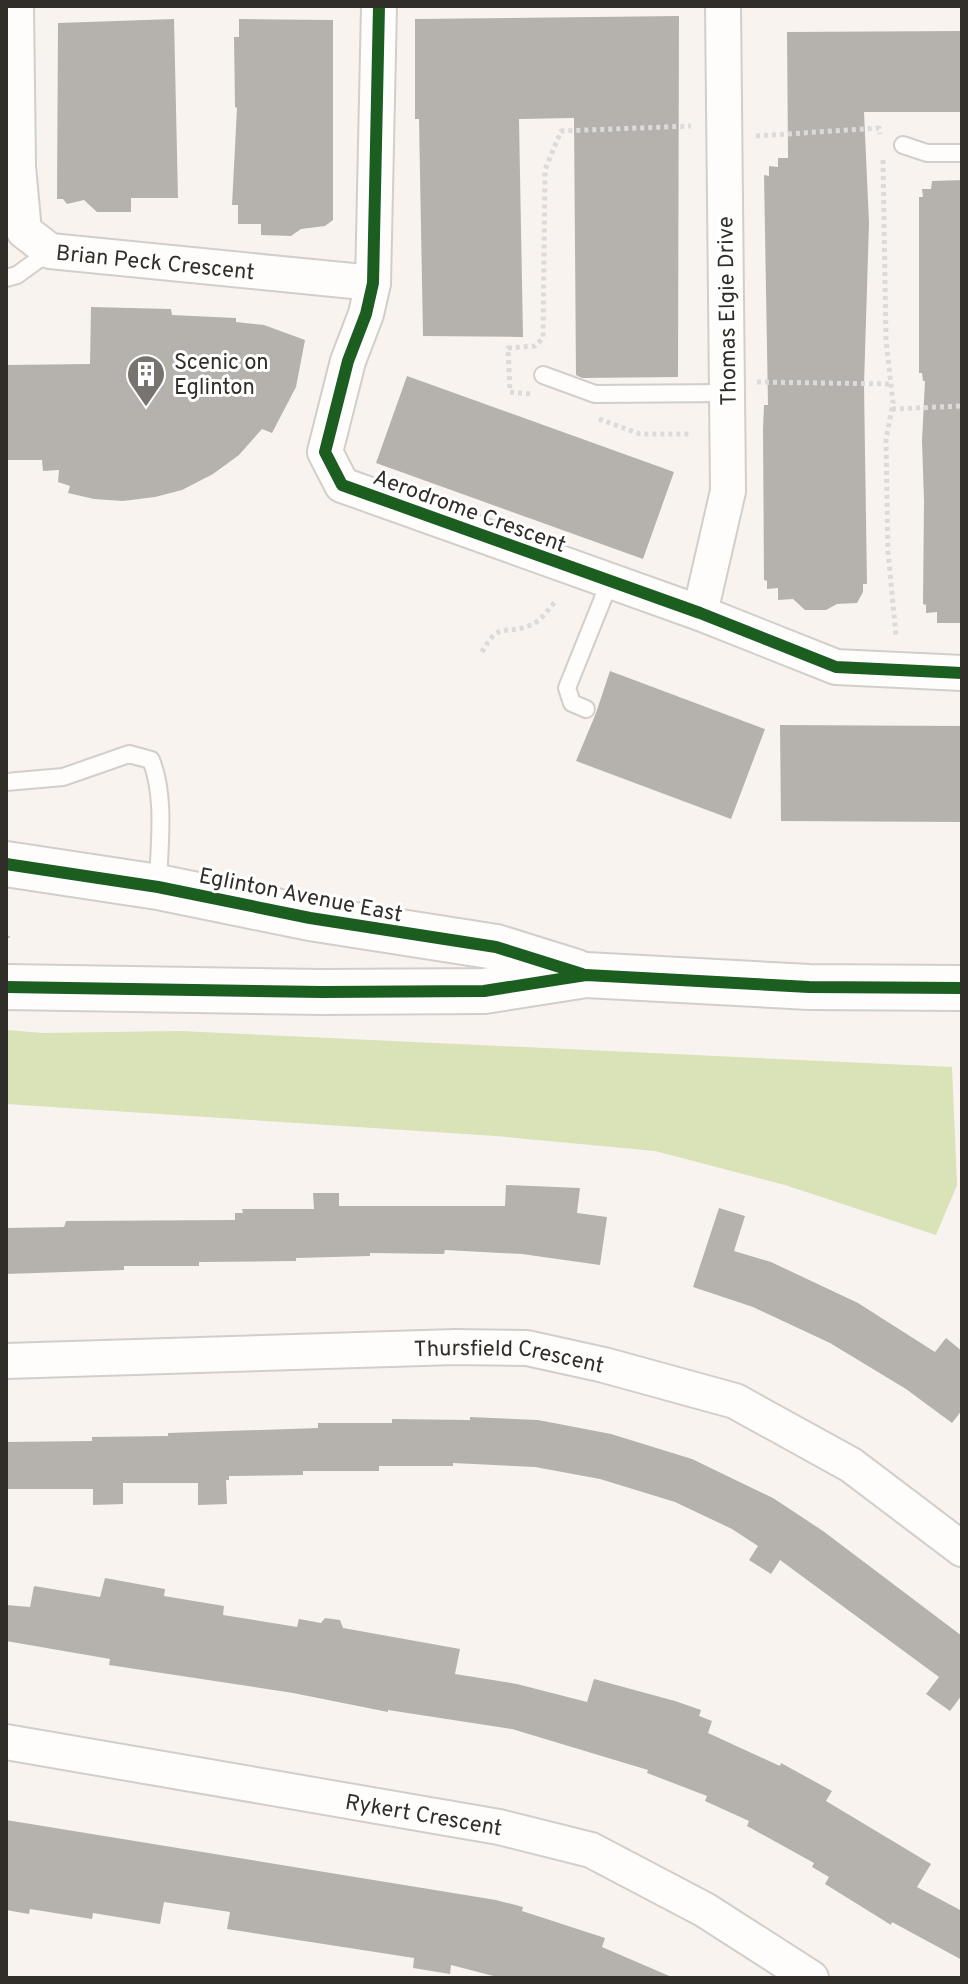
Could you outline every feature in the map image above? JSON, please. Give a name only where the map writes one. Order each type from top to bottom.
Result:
[{"type":"main road","name":"Eglinton Avenue East","points":[[6,864],[158,887],[310,918],[496,947],[586,975]]},
{"type":"main road","name":"Eglinton Avenue East","points":[[6,987],[484,991],[586,975],[809,987],[962,988]]},
{"type":"street","points":[[16,6],[18,167],[27,239]]},
{"type":"street","name":"Aerodrome Crescent","points":[[379,6],[373,283],[366,314],[348,361],[325,452],[342,485],[700,613],[836,667],[962,673]]},
{"type":"street","name":"Thomas Elgie Drive","points":[[700,613],[728,491],[723,6]]},
{"type":"street","name":"Brian Peck Crescent","points":[[27,239],[373,283]]},
{"type":"street","name":"Thursfield Crescent","points":[[6,1361],[455,1347],[527,1348],[604,1365],[735,1401],[851,1465],[962,1549]]},
{"type":"street","name":"Rykert Crescent","points":[[6,1742],[499,1827],[591,1850],[705,1910],[811,1978]]},
{"type":"lane","points":[[903,145],[927,153],[962,153]]},
{"type":"lane","points":[[6,278],[17,275],[27,239]]},
{"type":"lane","points":[[543,375],[595,394],[727,387]]},
{"type":"lane","points":[[586,709],[572,703],[567,688],[610,581]]},
{"type":"lane","points":[[6,782],[63,777],[129,754],[151,760],[161,798],[158,887]]},
{"type":"path","points":[[532,395],[510,392],[508,348],[535,346],[543,338],[545,170],[561,131],[691,126]]},
{"type":"path","points":[[751,136],[879,128],[881,144]]},
{"type":"path","points":[[883,160],[886,340],[892,384],[892,409],[886,439],[887,538],[897,641]]},
{"type":"path","points":[[727,387],[892,384]]},
{"type":"path","points":[[892,409],[962,406]]},
{"type":"path","points":[[586,414],[640,434],[691,434]]},
{"type":"path","points":[[482,652],[491,635],[532,624],[556,601]]},
{"type":"green space","points":[[6,1030],[43,1033],[179,1031],[952,1067],[957,1185],[936,1235],[785,1185],[655,1151],[496,1136],[6,1104]]},
{"type":"building","points":[[679,16],[678,377],[582,378],[576,375],[574,118],[519,119],[523,337],[423,336],[419,119],[415,119],[415,19]]},
{"type":"building","points":[[174,19],[178,198],[131,198],[131,212],[97,212],[84,200],[67,204],[63,199],[57,199],[58,23]]},
{"type":"building","points":[[239,19],[333,20],[333,220],[325,226],[301,229],[291,236],[261,235],[261,224],[238,224],[238,205],[232,205],[237,108],[234,37],[239,37]]},
{"type":"building","points":[[962,31],[962,112],[864,112],[869,223],[864,385],[867,584],[863,584],[863,592],[857,603],[837,604],[826,610],[805,610],[793,599],[778,600],[778,588],[767,589],[767,581],[764,580],[763,429],[764,405],[768,405],[764,175],[769,176],[769,166],[778,167],[778,158],[788,158],[787,32]]},
{"type":"building","points":[[962,180],[962,623],[937,623],[937,612],[926,613],[926,605],[923,604],[922,441],[925,381],[919,373],[919,197],[923,197],[922,189],[931,189],[932,181]]},
{"type":"building","name":"Scenic on Eglinton","points":[[91,307],[171,309],[172,315],[236,318],[236,322],[264,325],[305,340],[296,387],[272,433],[262,429],[239,455],[213,474],[182,490],[123,501],[68,493],[70,486],[58,482],[59,470],[43,471],[42,460],[6,460],[6,365],[90,364]]},
{"type":"building","points":[[407,376],[674,472],[643,559],[376,463]]},
{"type":"building","points":[[610,671],[765,729],[731,819],[576,761]]},
{"type":"building","points":[[780,725],[962,726],[962,822],[781,821]]},
{"type":"building","points":[[506,1185],[580,1188],[577,1213],[607,1217],[600,1265],[522,1254],[445,1250],[444,1254],[370,1253],[370,1256],[296,1258],[296,1261],[199,1262],[199,1266],[124,1266],[124,1270],[6,1274],[6,1228],[64,1227],[66,1221],[235,1220],[235,1213],[243,1213],[242,1209],[314,1209],[313,1193],[339,1193],[339,1206],[505,1206]]},
{"type":"building","points":[[719,1208],[745,1216],[734,1251],[771,1262],[858,1303],[935,1352],[946,1338],[962,1351],[962,1410],[952,1423],[906,1389],[830,1343],[753,1307],[693,1287]]},
{"type":"building","points":[[470,1417],[538,1420],[611,1434],[692,1459],[773,1498],[823,1531],[962,1636],[962,1695],[950,1711],[926,1694],[939,1677],[780,1560],[771,1574],[749,1560],[758,1546],[732,1529],[675,1502],[600,1479],[535,1467],[453,1463],[453,1466],[379,1466],[379,1471],[303,1471],[303,1475],[229,1476],[226,1480],[227,1504],[198,1505],[198,1483],[123,1483],[123,1504],[93,1505],[93,1489],[6,1489],[6,1442],[92,1441],[92,1437],[168,1436],[168,1433],[318,1428],[318,1423],[392,1423],[392,1419],[470,1420]]},
{"type":"building","points":[[105,1578],[165,1589],[164,1596],[224,1606],[223,1615],[297,1627],[299,1619],[321,1623],[325,1618],[340,1620],[343,1628],[460,1649],[455,1674],[517,1684],[587,1702],[594,1679],[701,1710],[699,1716],[712,1721],[708,1733],[780,1766],[781,1763],[832,1791],[826,1801],[931,1864],[917,1887],[962,1911],[962,1960],[892,1922],[891,1925],[825,1884],[829,1877],[812,1867],[814,1863],[747,1826],[749,1821],[705,1801],[707,1796],[647,1773],[648,1770],[512,1729],[388,1712],[293,1693],[109,1665],[110,1659],[6,1641],[6,1605],[30,1607],[34,1586],[100,1597]]},
{"type":"building","points":[[6,1820],[496,1900],[605,1938],[602,1947],[674,1978],[501,1978],[451,1965],[450,1974],[413,1968],[414,1958],[227,1929],[230,1912],[164,1902],[160,1924],[93,1913],[92,1919],[30,1909],[29,1914],[6,1910]]},
{"type":"cycle path","points":[[379,6],[373,283],[366,314],[348,361],[325,452],[342,485],[700,613],[836,667],[962,673]]},
{"type":"cycle path","points":[[6,864],[158,887],[310,918],[496,947],[582,974]]},
{"type":"cycle path","points":[[6,987],[484,991],[586,975],[809,987],[962,988]]},
{"type":"place","name":"Scenic on Eglinton","points":[[146,408]]}]
